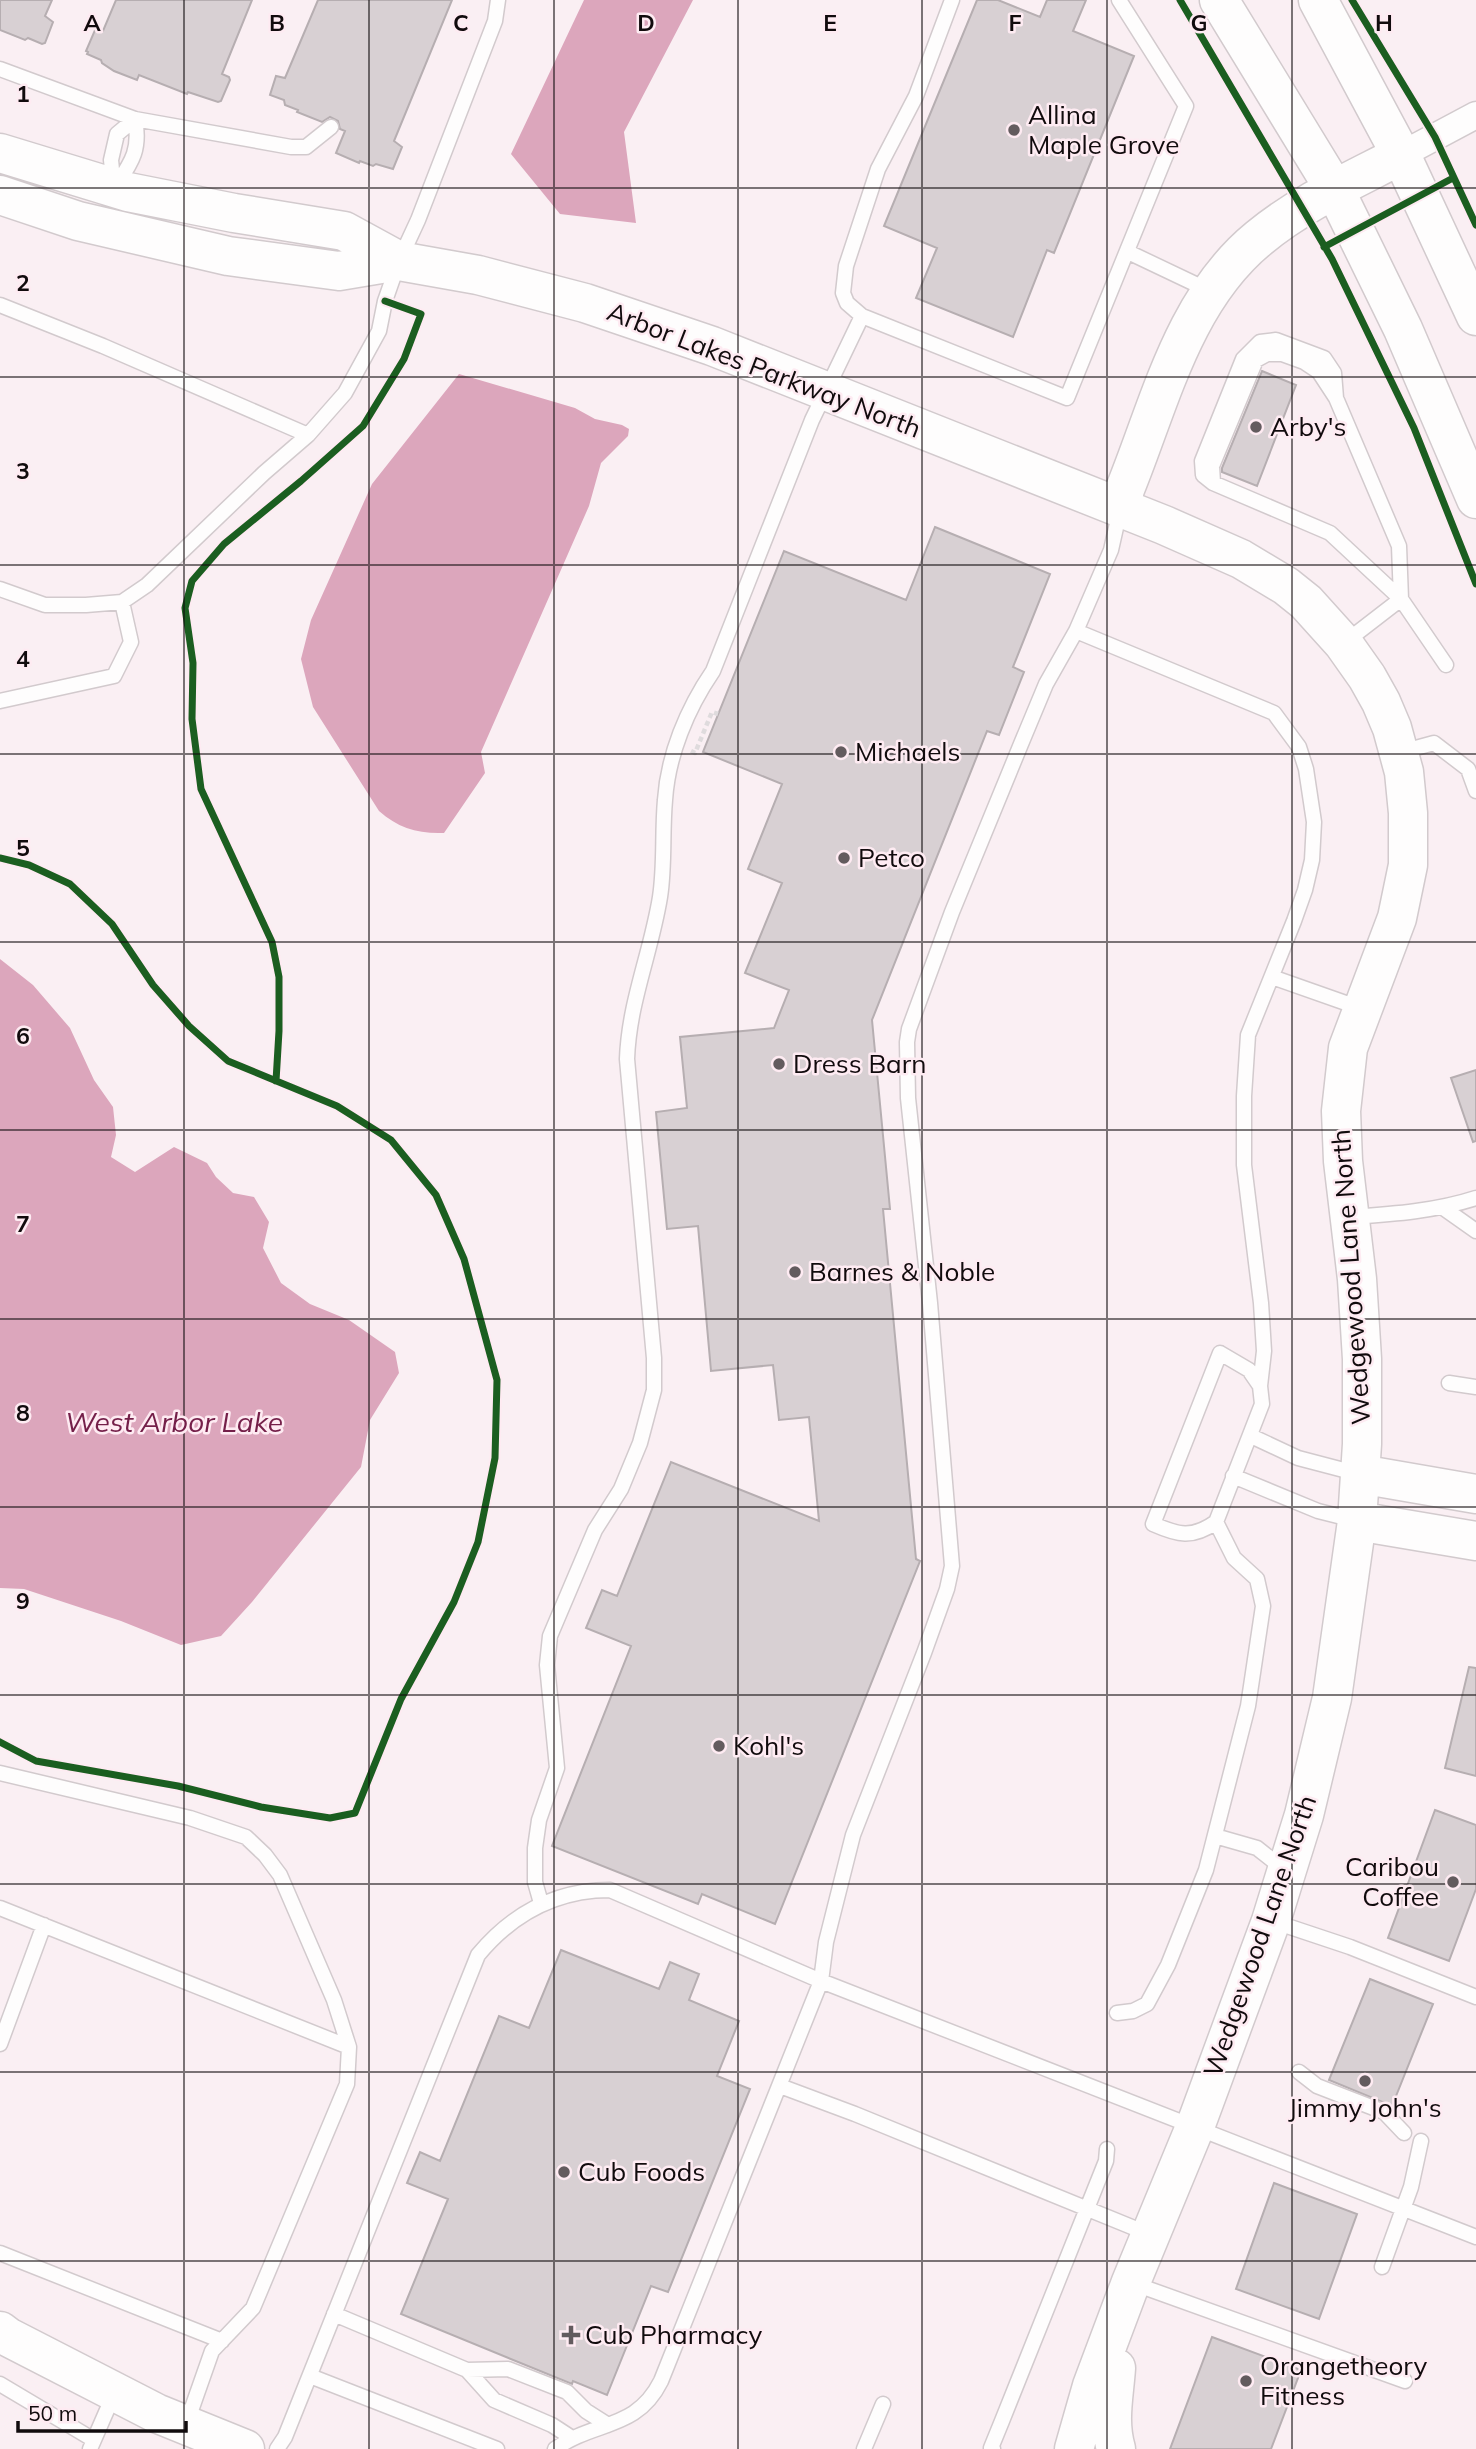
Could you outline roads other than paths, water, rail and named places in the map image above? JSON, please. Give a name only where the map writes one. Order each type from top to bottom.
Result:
[{"type":"street","points":[[1219,0],[1335,190],[1403,329],[1476,499]]},
{"type":"street","points":[[1318,0],[1401,155],[1476,316]]},
{"type":"street","points":[[1121,508],[1125,489],[1176,355],[1197,313],[1224,273],[1258,238],[1302,208],[1476,116]]},
{"type":"street","name":"Arbor Lakes Parkway North","points":[[0,153],[109,208],[228,256],[339,271],[399,261],[478,275],[585,303],[712,346],[1121,508]]},
{"type":"street","name":"Arbor Lakes Parkway North","points":[[0,195],[109,208]]},
{"type":"street","name":"Wedgewood Lane North","points":[[1074,2449],[1092,2386],[1195,2127],[1271,1920],[1304,1815],[1332,1698],[1357,1521],[1362,1359],[1351,1217],[1343,1161],[1341,1111],[1348,1048],[1397,918],[1408,865],[1408,813],[1399,752],[1381,702],[1343,643],[1306,602],[1265,572],[1241,559],[1121,508]]},
{"type":"street","points":[[1360,1474],[1476,1494]]},
{"type":"street","points":[[1357,1521],[1476,1541]]},
{"type":"street","points":[[1116,2449],[1111,2431],[1111,2415],[1125,2300]]},
{"type":"street","points":[[0,2331],[114,2392],[245,2449]]},
{"type":"lane","points":[[0,589],[45,605],[86,606],[122,601],[147,585],[264,473],[308,435],[345,393],[379,331],[385,301],[399,261],[418,220],[495,21],[498,0]]},
{"type":"lane","points":[[952,0],[916,96],[878,169],[846,266],[844,293],[847,303],[862,316],[1067,398],[1186,106],[1119,0]]},
{"type":"lane","points":[[0,69],[135,119],[290,147],[306,147],[331,127]]},
{"type":"lane","points":[[109,208],[111,160],[117,134],[135,119]]},
{"type":"lane","points":[[109,208],[135,156],[139,138],[135,119]]},
{"type":"lane","points":[[1128,252],[1211,292]]},
{"type":"lane","points":[[0,305],[103,346],[308,435]]},
{"type":"lane","points":[[541,1903],[535,1882],[535,1848],[539,1820],[557,1768],[547,1665],[550,1636],[595,1530],[621,1489],[640,1443],[654,1390],[654,1358],[627,1059],[628,1029],[660,897],[664,861],[664,801],[669,765],[697,695],[713,671],[812,419],[862,316]]},
{"type":"lane","points":[[1401,599],[1399,546],[1336,398],[1334,373],[1324,358],[1299,347],[1276,340],[1260,342],[1243,359],[1202,461],[1203,475],[1213,483],[1331,533],[1401,599],[1446,665]]},
{"type":"lane","points":[[555,2449],[572,2438],[632,2414],[649,2403],[661,2381],[821,1981],[826,1942],[853,1835],[925,1653],[947,1588],[953,1566],[929,1292],[908,1098],[909,1029],[952,912],[1046,684],[1076,631],[1111,550],[1121,508]]},
{"type":"lane","points":[[1343,643],[1401,599]]},
{"type":"lane","points":[[0,701],[114,677],[131,642],[122,601]]},
{"type":"lane","points":[[1076,631],[1274,713],[1299,747],[1311,793],[1314,822],[1312,860],[1305,890],[1248,1035],[1244,1096],[1244,1165],[1261,1303],[1264,1351],[1260,1386],[1262,1404],[1216,1522],[1206,1529],[1188,1535],[1171,1532],[1153,1524],[1220,1353],[1249,1370],[1260,1386]]},
{"type":"lane","points":[[1399,752],[1434,743],[1468,769],[1476,791]]},
{"type":"lane","points":[[1272,976],[1361,1009]]},
{"type":"lane","points":[[1351,1217],[1441,1208],[1476,1198]]},
{"type":"lane","points":[[1441,1208],[1476,1231]]},
{"type":"lane","points":[[1449,1383],[1476,1387]]},
{"type":"lane","points":[[1251,1436],[1298,1458],[1360,1474]]},
{"type":"lane","points":[[1233,1476],[1318,1511],[1357,1521]]},
{"type":"lane","points":[[1117,2013],[1133,2011],[1147,2004],[1168,1965],[1206,1870],[1248,1706],[1263,1606],[1257,1579],[1234,1558],[1216,1522]]},
{"type":"lane","points":[[0,1773],[190,1818],[246,1837],[265,1855],[280,1875],[334,2000],[349,2047],[347,2084],[253,2308],[212,2351],[186,2425]]},
{"type":"lane","points":[[1215,1836],[1257,1848],[1287,1871]]},
{"type":"lane","points":[[277,2449],[285,2437],[310,2376],[478,1955],[493,1937],[541,1903],[584,1890],[610,1890],[821,1981],[1476,2236]]},
{"type":"lane","points":[[0,1908],[349,2047]]},
{"type":"lane","points":[[1271,1920],[1350,1947],[1476,1997]]},
{"type":"lane","points":[[0,2044],[44,1925]]},
{"type":"lane","points":[[1299,2072],[1317,2086],[1384,2112],[1404,2133]]},
{"type":"lane","points":[[780,2086],[1151,2234]]},
{"type":"lane","points":[[1382,2267],[1411,2187],[1421,2141]]},
{"type":"lane","points":[[993,2449],[991,2448],[1106,2161],[1107,2149]]},
{"type":"lane","points":[[0,2253],[222,2341]]},
{"type":"lane","points":[[1125,2300],[1405,2381]]},
{"type":"lane","points":[[334,2314],[467,2370],[509,2369],[567,2392],[586,2411],[608,2425]]},
{"type":"lane","points":[[467,2370],[494,2400],[552,2425],[572,2438]]},
{"type":"lane","points":[[310,2376],[497,2449]]},
{"type":"lane","points":[[0,2384],[92,2445],[114,2392]]},
{"type":"lane","points":[[864,2449],[883,2404]]},
{"type":"water","points":[[584,0],[693,0],[624,132],[636,223],[560,214],[511,154]]},
{"type":"water","points":[[459,374],[575,408],[595,419],[629,429],[628,436],[601,463],[589,506],[481,752],[485,773],[444,833],[435,833],[401,826],[379,811],[313,707],[301,659],[311,620],[372,484]]},
{"type":"water","name":"West Arbor Lake","points":[[0,959],[33,985],[70,1028],[94,1080],[113,1107],[116,1135],[111,1157],[135,1172],[174,1147],[207,1163],[216,1177],[233,1193],[254,1197],[269,1222],[263,1248],[281,1283],[310,1304],[349,1320],[395,1352],[399,1373],[370,1420],[361,1467],[252,1602],[221,1636],[181,1645],[121,1621],[24,1589],[0,1588]]},
{"type":"place","name":"Allina Maple Grove","points":[[1014,130]]},
{"type":"place","name":"Arby's","points":[[1256,427]]},
{"type":"place","name":"Michaels","points":[[841,752]]},
{"type":"place","name":"Petco","points":[[844,858]]},
{"type":"place","name":"Dress Barn","points":[[779,1064]]},
{"type":"place","name":"Barnes & Noble","points":[[795,1272]]},
{"type":"place","name":"Kohl's","points":[[719,1746]]},
{"type":"place","name":"Caribou Coffee","points":[[1453,1882]]},
{"type":"place","name":"Jimmy John's","points":[[1365,2081]]},
{"type":"place","name":"Cub Foods","points":[[564,2172]]},
{"type":"place","name":"Cub Pharmacy","points":[[571,2335]]},
{"type":"place","name":"Orangetheory Fitness","points":[[1246,2381]]}]
